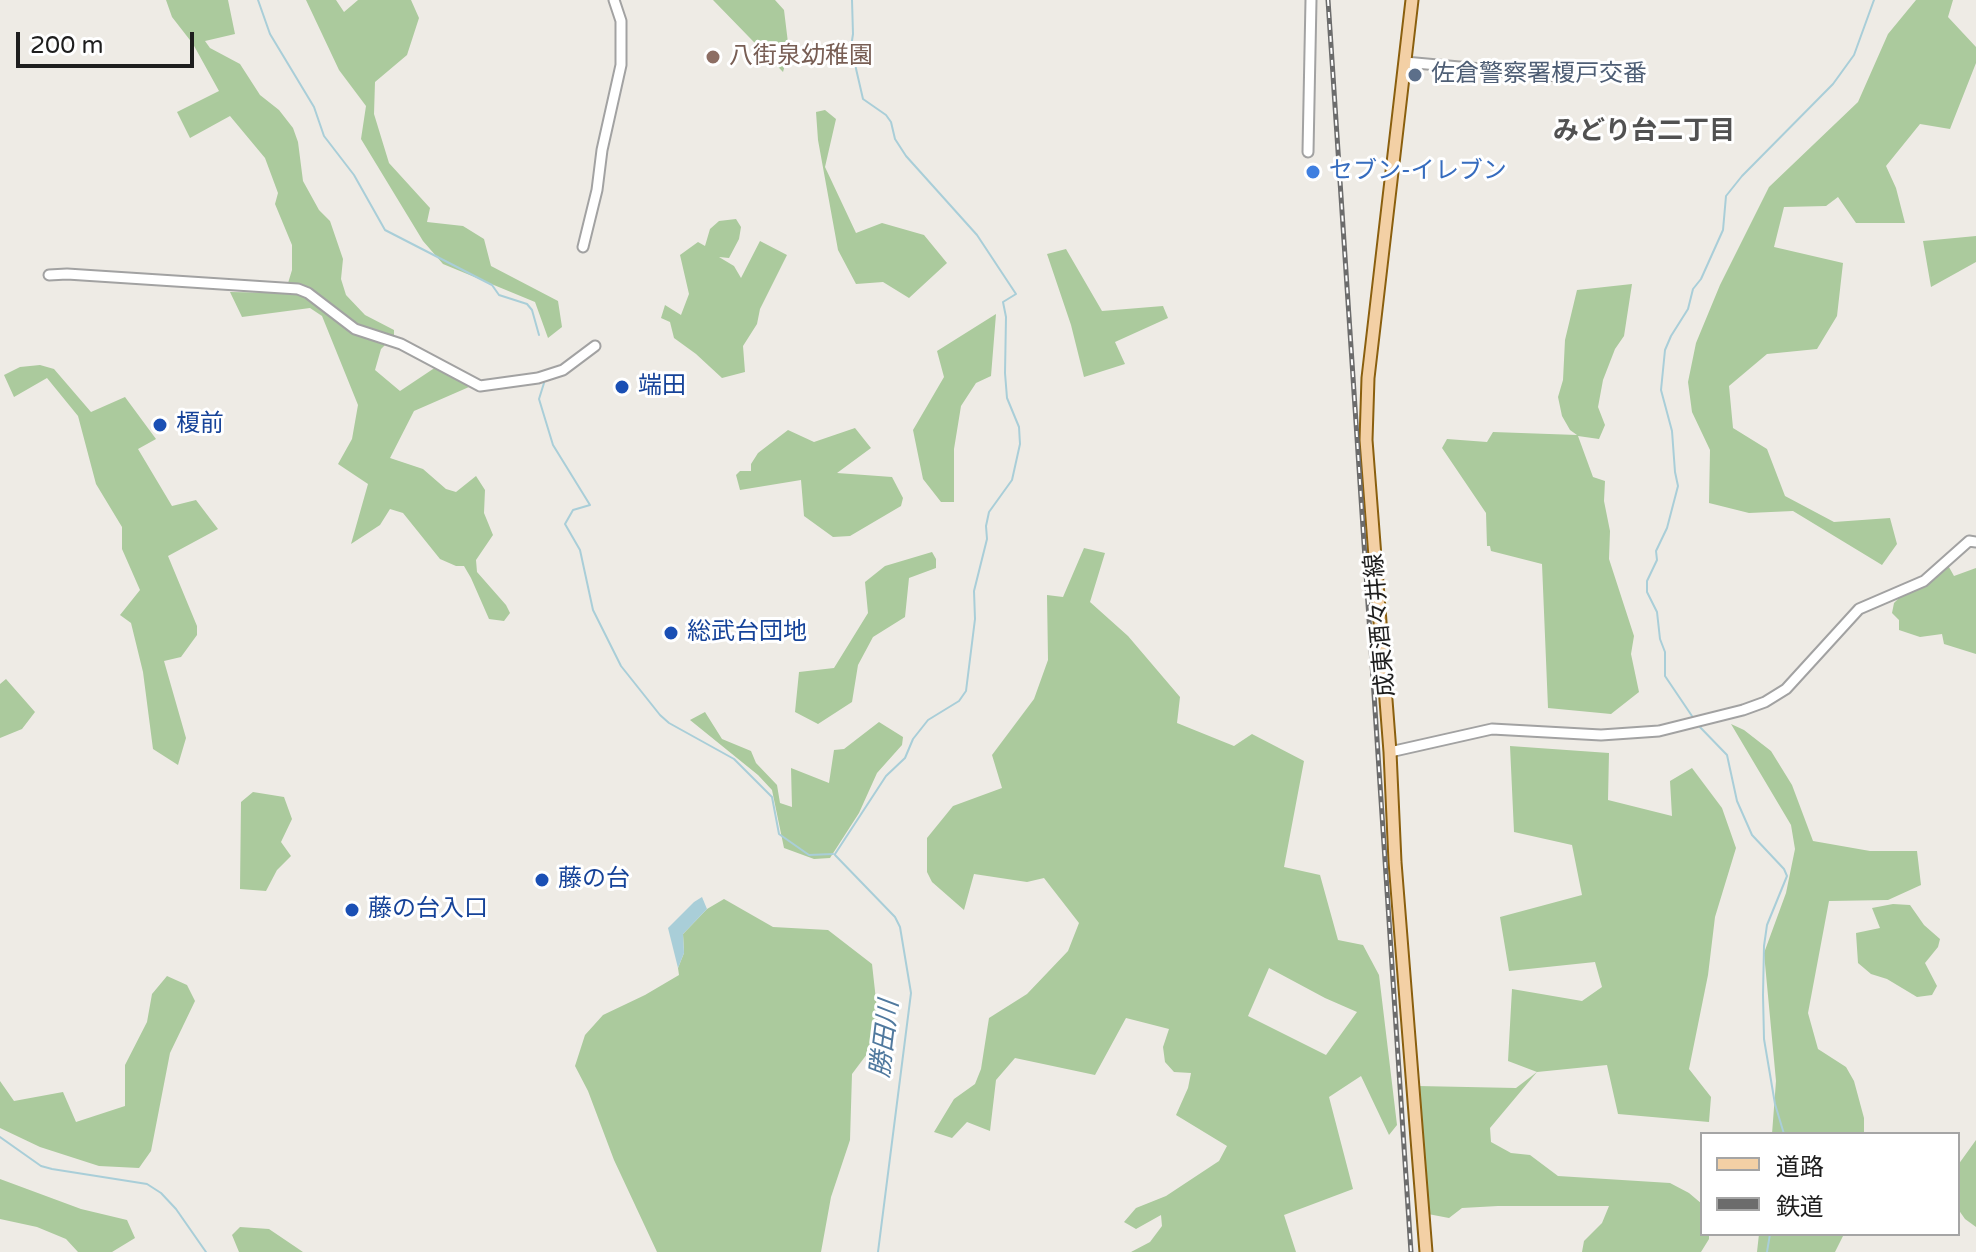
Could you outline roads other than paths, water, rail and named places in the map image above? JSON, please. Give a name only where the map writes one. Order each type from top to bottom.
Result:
[{"type":"main road","name":"成東酒々井線","points":[[1412,0],[1366,405],[1397,891],[1426,1252]]},
{"type":"street","points":[[583,247],[621,65],[621,21],[614,0]]},
{"type":"street","points":[[1308,152],[1311,0]]},
{"type":"street","points":[[1405,62],[1568,77]]},
{"type":"street","points":[[49,275],[298,289],[308,293],[355,329],[401,344],[480,386],[512,383],[563,370],[595,346]]},
{"type":"street","points":[[1390,752],[1492,729],[1601,735],[1659,731],[1743,710],[1765,702],[1786,689],[1859,609],[1924,581],[1969,541],[1976,542]]},
{"type":"water","points":[[702,897],[707,909],[683,934],[684,953],[678,968],[668,928]]},
{"type":"waterway","points":[[258,0],[270,34],[314,107],[324,136],[354,175],[385,230],[492,285],[499,295],[527,304],[532,310],[539,335]]},
{"type":"waterway","points":[[835,854],[886,776],[905,758],[913,739],[928,720],[959,701],[966,691],[975,619],[974,591],[987,539],[989,512],[1012,480],[1020,444],[1019,427],[1007,398],[1003,302],[1016,294],[977,235],[906,156],[895,139],[886,115],[863,99],[851,47],[852,0]]},
{"type":"waterway","points":[[1694,719],[1665,676],[1665,652],[1657,612],[1647,592],[1647,581],[1657,560],[1656,551],[1667,528],[1678,486],[1672,431],[1661,390],[1665,350],[1688,309],[1693,289],[1701,279],[1723,230],[1726,196],[1833,84],[1854,55],[1874,0]]},
{"type":"waterway","points":[[544,383],[539,399],[553,445],[590,505],[573,510],[565,524],[580,550],[593,610],[621,666],[669,723],[734,759],[772,797],[779,834],[809,855],[833,854]]},
{"type":"waterway","points":[[1697,724],[1727,755],[1737,801],[1752,835],[1787,876],[1767,925],[1763,995],[1764,1039],[1775,1104],[1783,1132]]},
{"type":"waterway","name":"勝田川","points":[[835,855],[895,917],[900,927],[911,993],[878,1252]]},
{"type":"waterway","points":[[0,1137],[41,1166],[147,1184],[176,1209],[206,1252]]},
{"type":"waterway","points":[[1767,1252],[1770,1236]]},
{"type":"railway","points":[[1328,0],[1411,1252]]},
{"type":"place","name":"八街泉幼稚園","points":[[713,57]]},
{"type":"place","name":"佐倉警察署榎戸交番","points":[[1415,75]]},
{"type":"place","name":"セブン-イレブン","points":[[1313,172]]},
{"type":"place","name":"端田","points":[[622,387]]},
{"type":"place","name":"榎前","points":[[160,425]]},
{"type":"place","name":"総武台団地","points":[[671,633]]},
{"type":"place","name":"藤の台","points":[[542,880]]},
{"type":"place","name":"藤の台入口","points":[[352,910]]},
{"type":"district","name":"みどり台二丁目","points":[[1644,132]]}]
